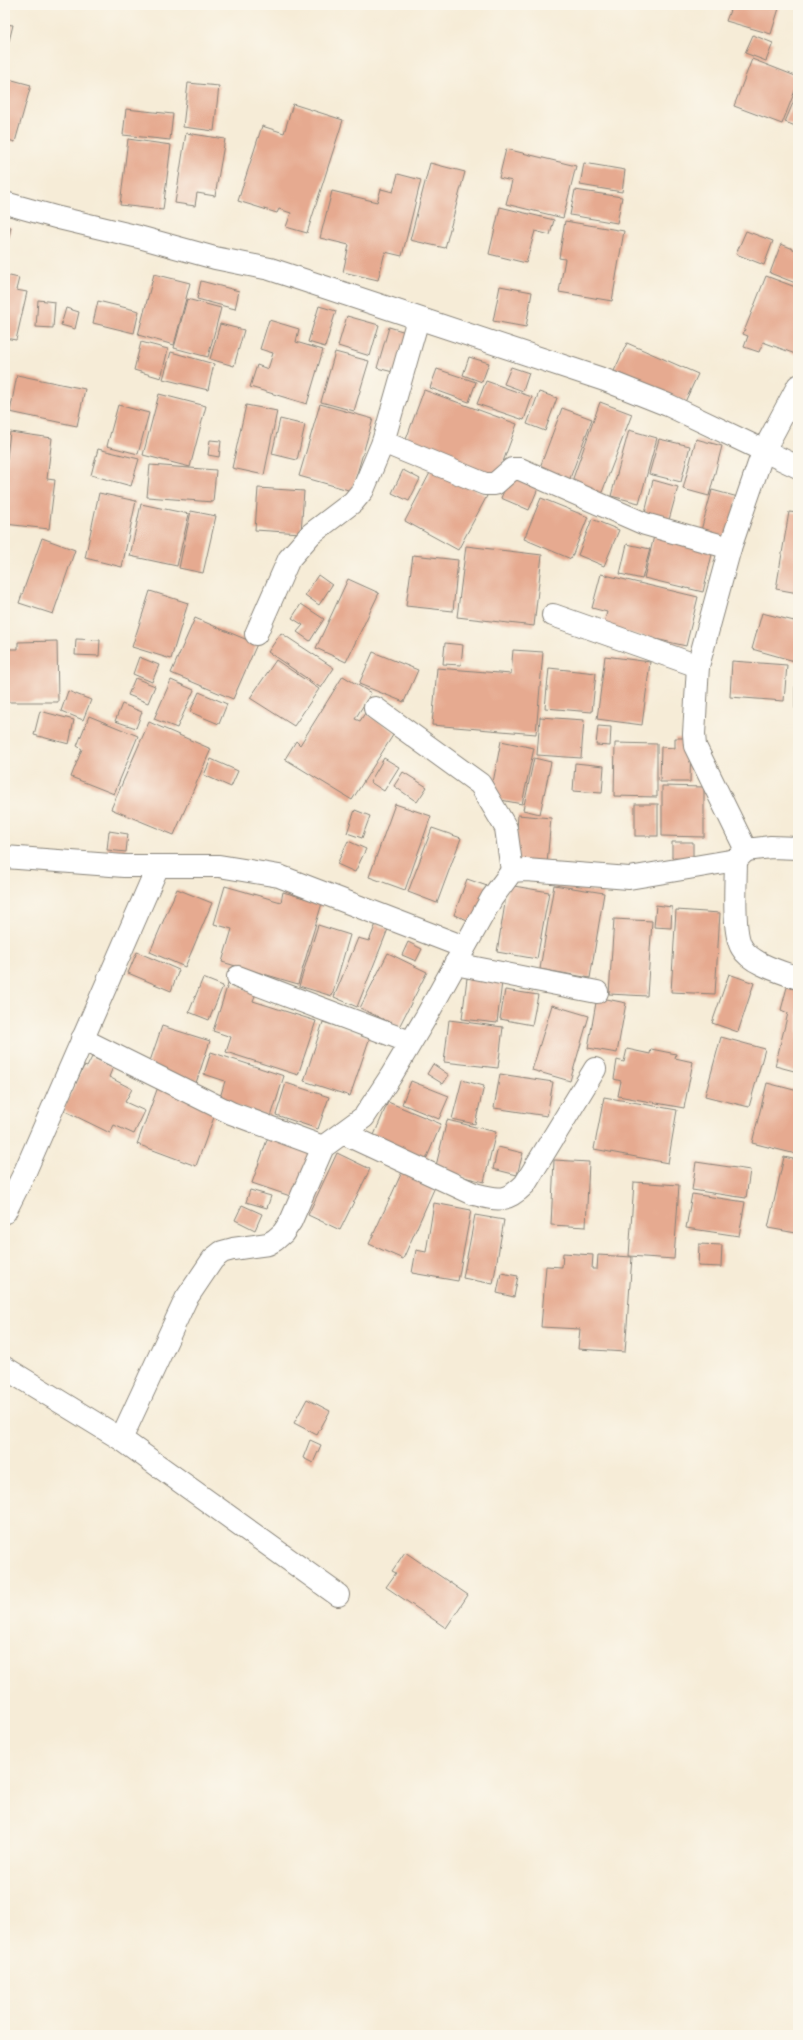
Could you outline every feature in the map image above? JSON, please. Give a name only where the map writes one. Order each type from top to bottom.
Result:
[{"type":"street","points":[[5,203],[215,258],[270,270],[605,380],[668,405],[763,452],[798,467]]},
{"type":"street","points":[[256,634],[289,559],[311,534],[353,502],[363,490],[383,442],[418,318]]},
{"type":"street","points":[[798,386],[763,452],[730,548],[698,666],[694,734],[695,746],[741,855],[736,928],[742,948],[759,963],[798,978]]},
{"type":"street","points":[[383,442],[485,484],[495,484],[512,469],[520,469],[645,524],[730,548]]},
{"type":"street","points":[[553,615],[698,666]]},
{"type":"street","points":[[121,1439],[186,1299],[198,1279],[213,1260],[222,1252],[233,1248],[268,1244],[283,1233],[291,1221],[323,1147],[364,1118],[426,1017],[492,898],[512,871],[506,828],[480,784],[375,708]]},
{"type":"street","points":[[512,871],[526,870],[629,878],[741,855],[771,847],[798,848]]},
{"type":"street","points":[[5,857],[124,866],[219,866],[278,876],[459,956],[597,992]]},
{"type":"street","points":[[5,1212],[24,1174],[158,866]]},
{"type":"street","points":[[238,977],[410,1042]]},
{"type":"street","points":[[82,1039],[230,1113],[323,1147]]},
{"type":"street","points":[[343,1133],[474,1194],[495,1199],[514,1195],[525,1184],[594,1069]]},
{"type":"street","points":[[5,1368],[121,1439],[338,1595]]},
{"type":"building","points":[[732,5],[780,5],[771,34],[726,21]]},
{"type":"building","points":[[5,24],[13,25],[9,41],[5,41]]},
{"type":"building","points":[[753,35],[773,43],[766,61],[745,53]]},
{"type":"building","points":[[752,59],[798,77],[798,83],[782,124],[734,106]]},
{"type":"building","points":[[5,78],[31,85],[15,142],[5,139]]},
{"type":"building","points":[[188,83],[219,86],[214,131],[183,127]]},
{"type":"building","points":[[798,91],[798,127],[785,122]]},
{"type":"building","points":[[293,104],[343,120],[307,233],[286,227],[291,213],[279,209],[277,213],[238,201],[262,126],[284,133]]},
{"type":"building","points":[[126,109],[173,114],[170,140],[123,135]]},
{"type":"building","points":[[186,133],[225,139],[215,196],[197,193],[195,206],[175,203]]},
{"type":"building","points":[[128,139],[171,145],[163,210],[120,205]]},
{"type":"building","points":[[506,149],[576,166],[563,218],[506,204],[512,181],[499,178]]},
{"type":"building","points":[[430,163],[465,172],[445,248],[410,240]]},
{"type":"building","points":[[584,163],[625,170],[622,192],[580,185]]},
{"type":"building","points":[[398,174],[421,180],[402,256],[385,252],[378,280],[343,272],[349,245],[320,238],[332,191],[377,202],[381,189],[393,192]]},
{"type":"building","points":[[575,190],[622,197],[617,223],[570,215]]},
{"type":"building","points":[[500,207],[554,220],[550,235],[535,231],[526,263],[489,254]]},
{"type":"building","points":[[565,221],[624,231],[612,301],[559,292],[565,259],[559,258]]},
{"type":"building","points":[[5,226],[11,227],[6,251],[5,251]]},
{"type":"building","points":[[746,231],[773,241],[764,265],[736,254]]},
{"type":"building","points":[[781,244],[798,251],[798,284],[770,273]]},
{"type":"building","points":[[154,274],[190,283],[174,345],[138,335]]},
{"type":"building","points":[[5,275],[19,278],[16,290],[27,292],[16,340],[5,338]]},
{"type":"building","points":[[766,276],[798,288],[798,355],[763,342],[759,352],[744,347],[748,336],[743,334]]},
{"type":"building","points":[[201,281],[239,291],[235,309],[197,299]]},
{"type":"building","points":[[500,286],[532,292],[526,327],[493,321]]},
{"type":"building","points":[[187,299],[221,308],[208,357],[174,348]]},
{"type":"building","points":[[38,300],[55,302],[53,328],[36,327]]},
{"type":"building","points":[[98,301],[139,311],[134,333],[93,323]]},
{"type":"building","points":[[319,306],[336,311],[325,347],[308,342]]},
{"type":"building","points":[[66,308],[79,312],[75,329],[61,325]]},
{"type":"building","points":[[347,316],[379,325],[370,356],[338,346]]},
{"type":"building","points":[[269,320],[299,329],[296,342],[323,350],[307,404],[250,387],[257,365],[268,369],[273,353],[260,349]]},
{"type":"building","points":[[220,324],[244,330],[234,366],[210,359]]},
{"type":"building","points":[[389,327],[409,333],[397,373],[377,368]]},
{"type":"building","points":[[141,342],[168,349],[161,378],[134,370]]},
{"type":"building","points":[[627,343],[698,374],[685,402],[614,371]]},
{"type":"building","points":[[171,352],[214,364],[208,390],[163,379]]},
{"type":"building","points":[[335,352],[369,361],[354,411],[321,402]]},
{"type":"building","points":[[469,357],[489,363],[482,382],[463,375]]},
{"type":"building","points":[[511,367],[529,373],[523,391],[504,384]]},
{"type":"building","points":[[437,369],[476,382],[469,402],[430,388]]},
{"type":"building","points":[[17,375],[85,389],[77,426],[10,412]]},
{"type":"building","points":[[486,381],[532,397],[524,420],[477,404]]},
{"type":"building","points":[[424,390],[517,424],[497,478],[404,445]]},
{"type":"building","points":[[539,392],[557,398],[545,431],[527,424]]},
{"type":"building","points":[[159,394],[206,406],[190,467],[143,455]]},
{"type":"building","points":[[600,402],[632,414],[601,495],[571,484]]},
{"type":"building","points":[[320,404],[373,419],[352,491],[299,476]]},
{"type":"building","points":[[118,405],[149,413],[138,454],[107,446]]},
{"type":"building","points":[[246,405],[277,411],[264,475],[232,468]]},
{"type":"building","points":[[562,408],[592,419],[569,481],[539,470]]},
{"type":"building","points":[[280,419],[305,425],[297,460],[272,454]]},
{"type":"building","points":[[629,430],[657,438],[639,503],[611,496]]},
{"type":"building","points":[[10,432],[52,438],[47,479],[55,480],[49,529],[5,524],[5,474]]},
{"type":"building","points":[[659,439],[690,446],[681,482],[649,474]]},
{"type":"building","points":[[696,439],[722,446],[709,496],[683,489]]},
{"type":"building","points":[[210,440],[221,441],[219,457],[208,455]]},
{"type":"building","points":[[98,449],[139,459],[131,486],[91,475]]},
{"type":"building","points":[[150,465],[216,470],[213,502],[147,497]]},
{"type":"building","points":[[433,467],[487,496],[458,550],[405,521]]},
{"type":"building","points":[[403,470],[420,479],[409,501],[392,493]]},
{"type":"building","points":[[511,474],[539,486],[529,510],[501,498]]},
{"type":"building","points":[[653,480],[678,487],[669,520],[645,513]]},
{"type":"building","points":[[258,488],[304,491],[301,533],[255,530]]},
{"type":"building","points":[[712,490],[738,497],[727,542],[700,534]]},
{"type":"building","points":[[99,493],[136,501],[122,567],[85,558]]},
{"type":"building","points":[[541,498],[588,517],[571,559],[524,539]]},
{"type":"building","points":[[141,504],[189,514],[177,566],[130,556]]},
{"type":"building","points":[[191,511],[216,516],[203,573],[179,568]]},
{"type":"building","points":[[789,512],[798,513],[798,593],[776,589]]},
{"type":"building","points":[[592,519],[619,530],[604,566],[578,555]]},
{"type":"building","points":[[654,536],[713,550],[703,592],[644,578]]},
{"type":"building","points":[[42,538],[75,550],[53,614],[19,603]]},
{"type":"building","points":[[627,544],[650,549],[642,579],[620,574]]},
{"type":"building","points":[[466,546],[542,555],[534,626],[457,617]]},
{"type":"building","points":[[413,555],[458,560],[453,611],[406,606]]},
{"type":"building","points":[[601,574],[698,597],[686,646],[603,627],[607,612],[592,608]]},
{"type":"building","points":[[318,575],[332,585],[319,605],[305,595]]},
{"type":"building","points":[[348,579],[379,593],[346,662],[316,648]]},
{"type":"building","points":[[150,591],[188,603],[171,659],[132,647]]},
{"type":"building","points":[[301,604],[324,619],[310,641],[297,632],[303,625],[292,618]]},
{"type":"building","points":[[762,613],[794,621],[796,614],[798,615],[798,662],[752,649]]},
{"type":"building","points":[[195,618],[257,644],[233,699],[171,673]]},
{"type":"building","points":[[281,633],[334,668],[321,688],[268,652]]},
{"type":"building","points":[[76,639],[100,640],[99,656],[75,655]]},
{"type":"building","points":[[57,641],[58,702],[5,702],[5,649],[18,649],[18,642]]},
{"type":"building","points":[[445,643],[463,645],[461,665],[443,664]]},
{"type":"building","points":[[513,650],[543,652],[536,734],[432,725],[437,668],[511,674]]},
{"type":"building","points":[[373,652],[418,670],[404,702],[359,684]]},
{"type":"building","points":[[605,656],[650,662],[642,725],[597,719]]},
{"type":"building","points":[[139,657],[159,665],[152,682],[133,674]]},
{"type":"building","points":[[276,660],[319,689],[294,726],[250,698]]},
{"type":"building","points":[[732,661],[787,665],[784,701],[730,697]]},
{"type":"building","points":[[549,668],[596,673],[592,712],[545,708]]},
{"type":"building","points":[[343,676],[371,693],[355,719],[360,721],[365,713],[395,732],[352,800],[285,759],[296,741],[300,745]]},
{"type":"building","points":[[135,678],[155,686],[148,703],[128,695]]},
{"type":"building","points":[[171,680],[194,690],[177,728],[154,719]]},
{"type":"building","points":[[795,687],[798,687],[798,708],[795,708]]},
{"type":"building","points":[[68,691],[91,700],[83,720],[61,711]]},
{"type":"building","points":[[199,692],[227,704],[219,724],[190,712]]},
{"type":"building","points":[[122,704],[142,712],[136,728],[115,721]]},
{"type":"building","points":[[40,711],[74,720],[69,744],[34,735]]},
{"type":"building","points":[[89,716],[138,736],[114,794],[71,777],[82,749],[77,746]]},
{"type":"building","points":[[540,717],[584,720],[581,758],[537,755]]},
{"type":"building","points":[[149,722],[211,749],[174,835],[111,809]]},
{"type":"building","points":[[598,726],[611,727],[610,746],[596,745]]},
{"type":"building","points":[[675,738],[691,738],[690,782],[660,782],[661,747],[675,748]]},
{"type":"building","points":[[501,741],[534,748],[522,804],[490,798]]},
{"type":"building","points":[[615,743],[657,744],[657,797],[614,796]]},
{"type":"building","points":[[384,758],[399,767],[384,791],[370,782]]},
{"type":"building","points":[[534,758],[551,762],[540,814],[523,810]]},
{"type":"building","points":[[211,759],[238,771],[231,787],[204,775]]},
{"type":"building","points":[[575,763],[604,766],[602,793],[573,791]]},
{"type":"building","points":[[403,772],[427,787],[417,802],[394,786]]},
{"type":"building","points":[[662,786],[704,787],[704,837],[662,836]]},
{"type":"building","points":[[395,804],[431,816],[405,890],[369,877]]},
{"type":"building","points":[[635,804],[658,804],[658,836],[635,836]]},
{"type":"building","points":[[355,810],[370,816],[362,838],[347,833]]},
{"type":"building","points":[[518,815],[551,818],[547,864],[515,861]]},
{"type":"building","points":[[432,828],[461,838],[437,903],[408,892]]},
{"type":"building","points":[[109,831],[128,834],[126,852],[107,850]]},
{"type":"building","points":[[348,841],[366,849],[355,872],[337,864]]},
{"type":"building","points":[[672,842],[693,842],[693,859],[672,858]]},
{"type":"building","points":[[467,879],[490,887],[476,923],[454,915]]},
{"type":"building","points":[[508,885],[549,892],[537,959],[497,952]]},
{"type":"building","points":[[554,885],[604,893],[590,978],[540,969]]},
{"type":"building","points":[[225,886],[281,902],[283,892],[322,903],[298,984],[222,962],[232,929],[214,924]]},
{"type":"building","points":[[177,889],[212,903],[185,967],[150,952]]},
{"type":"building","points":[[656,905],[672,907],[671,928],[654,927]]},
{"type":"building","points":[[676,910],[720,913],[715,994],[671,992]]},
{"type":"building","points":[[614,919],[652,921],[647,996],[609,994]]},
{"type":"building","points":[[376,924],[388,929],[357,1007],[334,997],[358,938],[369,941]]},
{"type":"building","points":[[318,925],[350,935],[332,996],[299,986]]},
{"type":"building","points":[[408,942],[422,949],[416,961],[402,955]]},
{"type":"building","points":[[137,952],[179,970],[171,991],[128,973]]},
{"type":"building","points":[[388,953],[427,972],[399,1027],[360,1008]]},
{"type":"building","points":[[729,974],[754,983],[738,1032],[712,1023]]},
{"type":"building","points":[[203,978],[223,986],[209,1020],[189,1012]]},
{"type":"building","points":[[467,978],[502,982],[497,1023],[462,1019]]},
{"type":"building","points":[[228,984],[256,993],[253,1001],[316,1021],[298,1075],[226,1052],[231,1037],[213,1031]]},
{"type":"building","points":[[787,987],[798,990],[798,1072],[775,1066],[788,1013],[781,1010]]},
{"type":"building","points":[[505,990],[538,995],[532,1025],[500,1019]]},
{"type":"building","points":[[597,997],[626,1003],[617,1053],[588,1048]]},
{"type":"building","points":[[552,1005],[589,1016],[570,1081],[532,1070]]},
{"type":"building","points":[[449,1020],[503,1027],[498,1068],[444,1062]]},
{"type":"building","points":[[323,1022],[370,1037],[350,1096],[304,1081]]},
{"type":"building","points":[[162,1026],[210,1041],[196,1083],[148,1067]]},
{"type":"building","points":[[721,1037],[765,1049],[749,1107],[705,1096]]},
{"type":"building","points":[[627,1049],[650,1054],[651,1049],[676,1054],[675,1058],[693,1062],[684,1108],[618,1096],[621,1081],[614,1079],[617,1060],[624,1062]]},
{"type":"building","points":[[211,1052],[284,1076],[271,1117],[219,1101],[225,1081],[204,1074]]},
{"type":"building","points":[[92,1057],[113,1067],[109,1077],[132,1089],[125,1102],[145,1111],[134,1134],[114,1125],[110,1133],[63,1110],[84,1066],[87,1067]]},
{"type":"building","points":[[433,1064],[449,1075],[443,1084],[427,1074]]},
{"type":"building","points":[[500,1074],[553,1082],[547,1116],[494,1108]]},
{"type":"building","points":[[462,1080],[484,1086],[475,1124],[452,1119]]},
{"type":"building","points":[[411,1081],[449,1096],[439,1119],[402,1104]]},
{"type":"building","points":[[286,1083],[329,1097],[318,1129],[276,1115]]},
{"type":"building","points":[[767,1083],[798,1091],[798,1147],[796,1154],[752,1143]]},
{"type":"building","points":[[158,1087],[217,1109],[196,1166],[137,1144]]},
{"type":"building","points":[[604,1097],[677,1110],[668,1163],[594,1149]]},
{"type":"building","points":[[388,1102],[441,1124],[425,1162],[372,1140]]},
{"type":"building","points":[[447,1120],[496,1132],[484,1182],[435,1170]]},
{"type":"building","points":[[268,1137],[312,1151],[296,1198],[252,1183]]},
{"type":"building","points":[[498,1147],[523,1153],[517,1175],[493,1169]]},
{"type":"building","points":[[337,1153],[370,1169],[340,1230],[308,1215]]},
{"type":"building","points":[[784,1157],[798,1160],[798,1182],[796,1192],[798,1192],[798,1224],[796,1233],[768,1228]]},
{"type":"building","points":[[554,1160],[589,1162],[586,1227],[551,1225]]},
{"type":"building","points":[[696,1162],[750,1170],[746,1198],[692,1190]]},
{"type":"building","points":[[402,1172],[435,1187],[403,1259],[369,1244]]},
{"type":"building","points":[[634,1182],[679,1185],[674,1259],[629,1256]]},
{"type":"building","points":[[250,1190],[271,1196],[267,1208],[246,1202]]},
{"type":"building","points":[[692,1194],[745,1202],[739,1236],[686,1228]]},
{"type":"building","points":[[434,1203],[471,1210],[458,1281],[412,1273],[416,1250],[426,1252]]},
{"type":"building","points":[[242,1205],[262,1214],[255,1230],[235,1220]]},
{"type":"building","points":[[475,1215],[504,1220],[493,1284],[463,1278]]},
{"type":"building","points":[[699,1244],[722,1245],[721,1267],[698,1266]]},
{"type":"building","points":[[563,1253],[593,1255],[592,1269],[597,1269],[598,1255],[632,1257],[625,1352],[578,1349],[580,1329],[541,1327],[546,1266],[562,1267]]},
{"type":"building","points":[[501,1273],[518,1276],[514,1297],[497,1293]]},
{"type":"building","points":[[307,1399],[330,1411],[317,1435],[294,1423]]},
{"type":"building","points":[[310,1440],[321,1445],[313,1463],[303,1458]]},
{"type":"building","points":[[405,1552],[468,1595],[446,1628],[386,1587],[396,1573],[392,1571]]}]
